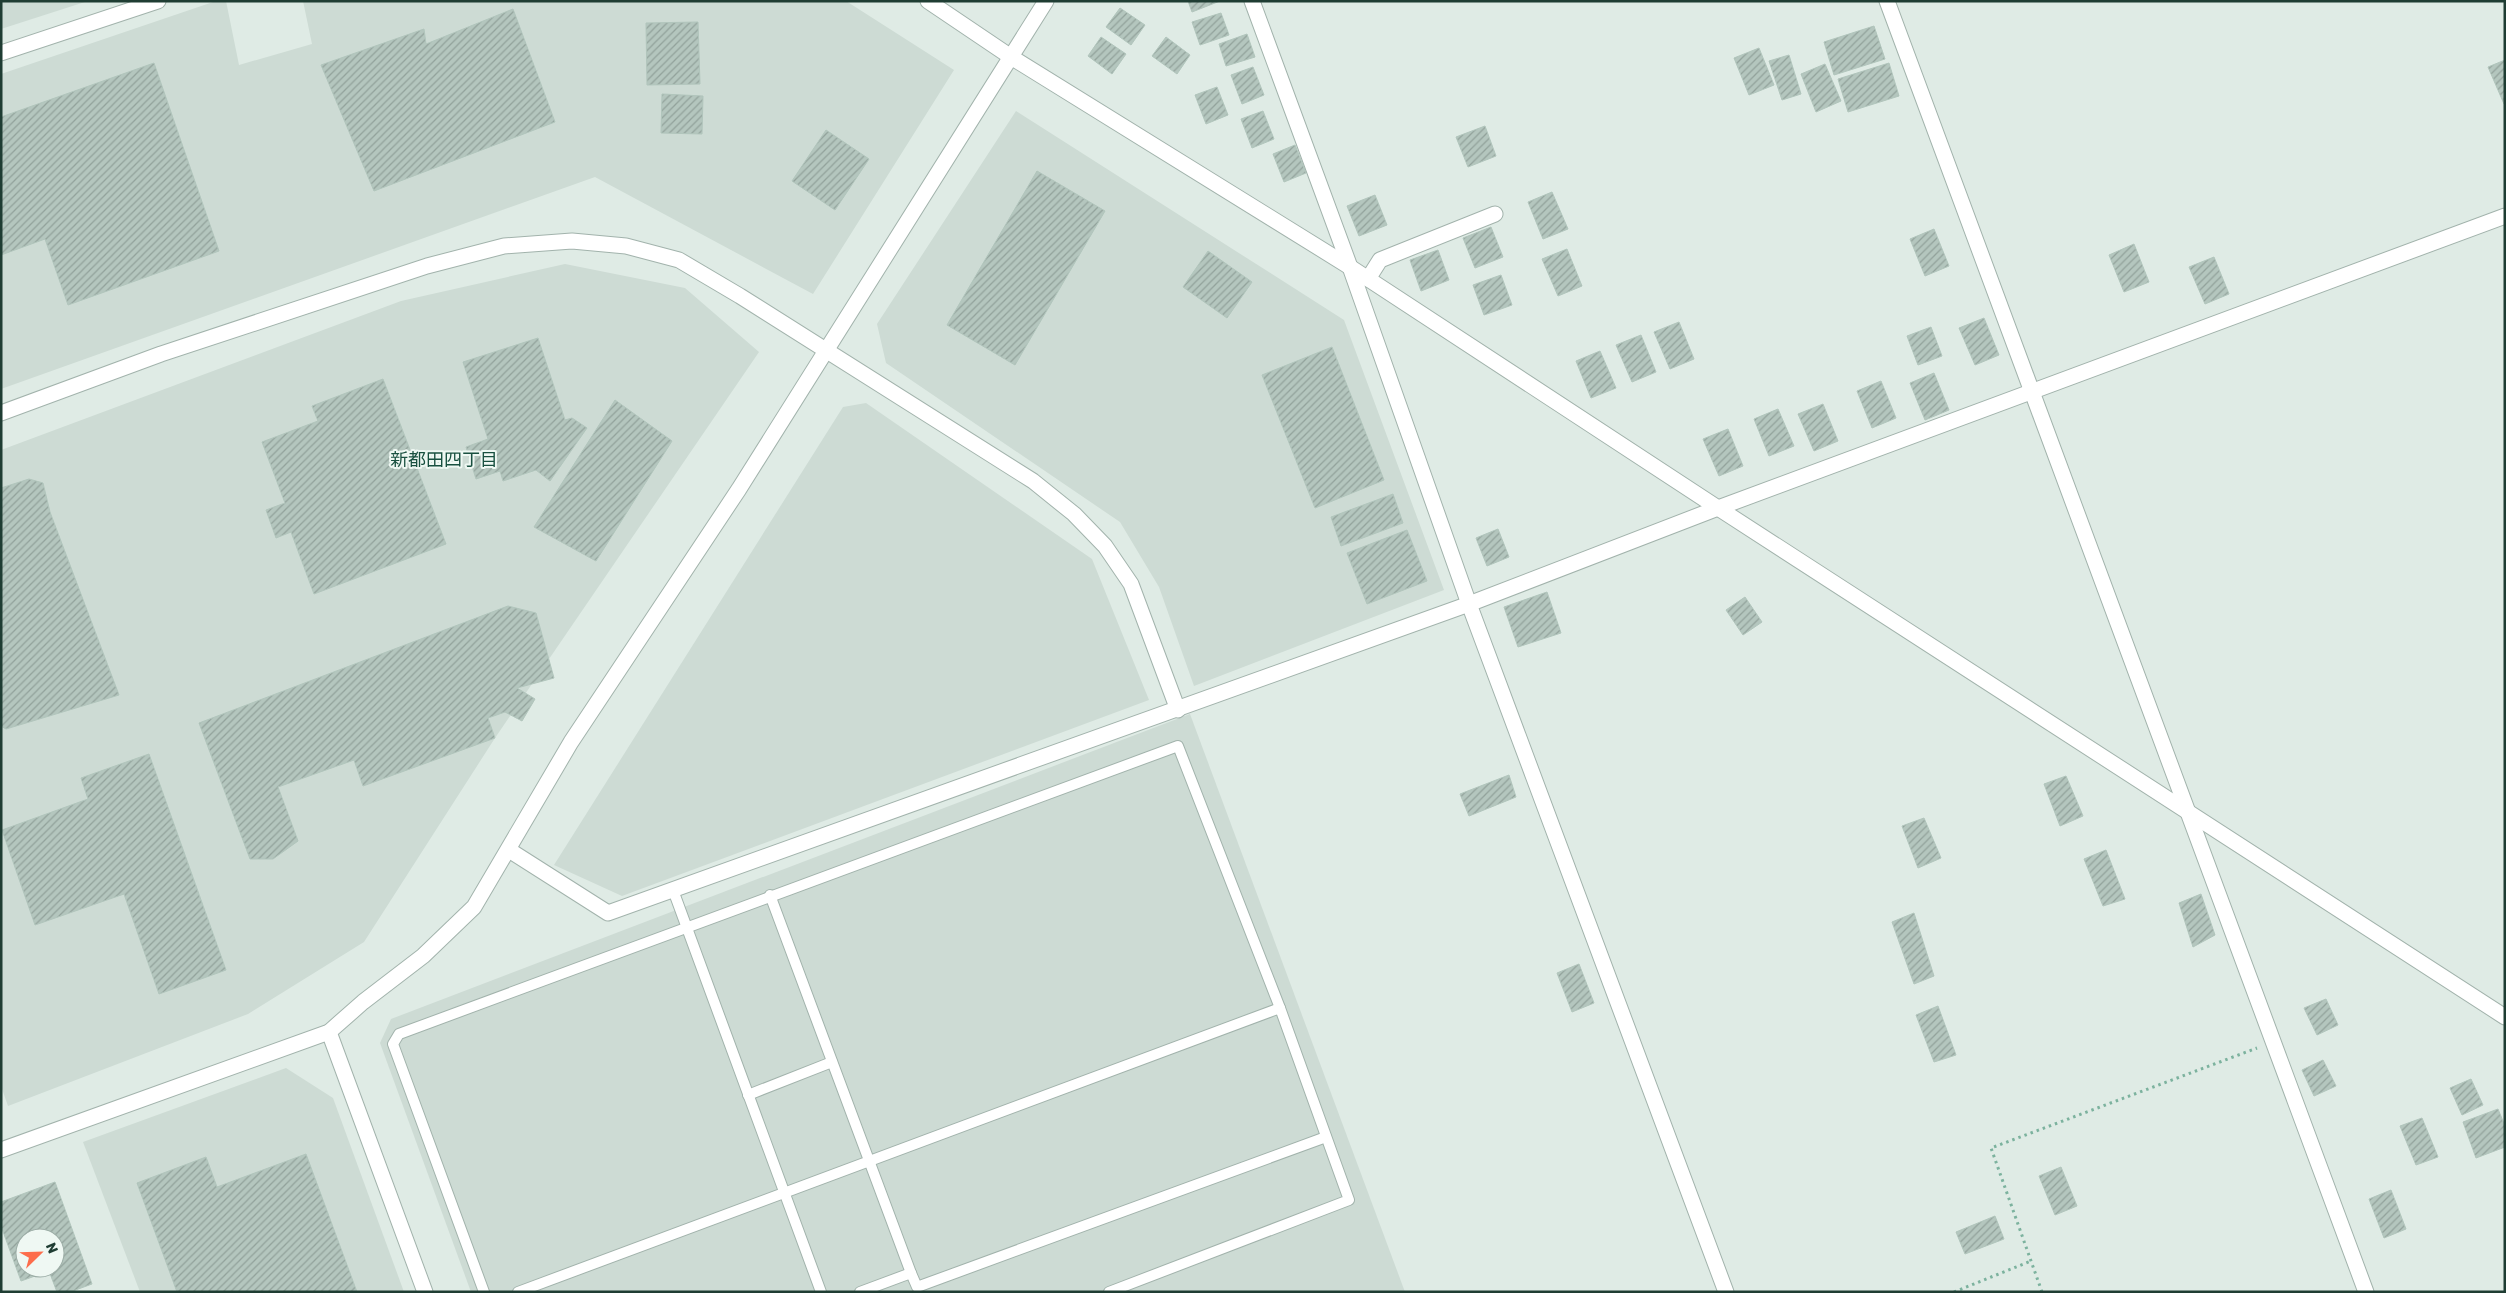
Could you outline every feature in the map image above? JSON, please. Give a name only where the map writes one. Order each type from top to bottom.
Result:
[{"type":"street","points":[[1,53],[158,1]]},
{"type":"street","points":[[928,1],[1011,57],[1350,267],[2505,1018]]},
{"type":"street","points":[[1,1150],[329,1032],[363,1002],[423,956],[474,907],[571,742],[728,505],[1046,1]]},
{"type":"street","points":[[1252,1],[1350,267],[1469,604],[1726,1292]]},
{"type":"street","points":[[1887,1],[2366,1292]]},
{"type":"street","points":[[1368,279],[1380,260],[1495,214]]},
{"type":"street","points":[[509,850],[608,913],[1469,604],[2032,390],[2505,216]]},
{"type":"street","points":[[1,413],[171,351],[427,266],[504,246],[572,241],[626,246],[679,260],[740,296],[824,351],[1034,481],[1074,514],[1105,546],[1131,584],[1178,710]]},
{"type":"street","points":[[329,1032],[425,1292]]},
{"type":"lane","points":[[484,1292],[393,1044],[399,1034],[687,928],[770,895],[1178,746],[1280,1008],[1349,1200],[1110,1292]]},
{"type":"lane","points":[[673,890],[821,1292]]},
{"type":"lane","points":[[770,895],[910,1273],[918,1290],[1326,1136]]},
{"type":"lane","points":[[518,1292],[1280,1008]]},
{"type":"lane","points":[[748,1095],[832,1062]]},
{"type":"lane","points":[[860,1292],[910,1273]]},
{"type":"path","points":[[2042,1292],[1991,1148],[2274,1041]]},
{"type":"path","points":[[1954,1292],[2031,1262]]},
{"type":"shaded area","points":[[1,1],[88,1],[1,29]]},
{"type":"shaded area","points":[[216,1],[226,1],[239,65],[312,44],[303,1],[846,1],[954,70],[813,294],[595,177],[1,389],[1,74]]},
{"type":"shaded area","points":[[1016,111],[1344,320],[1444,590],[1194,686],[1159,587],[1120,522],[886,363],[877,324]]},
{"type":"shaded area","points":[[565,264],[685,288],[759,352],[495,738],[364,942],[248,1014],[8,1106],[1,1086],[1,450],[401,301]]},
{"type":"shaded area","points":[[866,403],[1092,559],[1149,700],[622,896],[554,865],[843,407]]},
{"type":"shaded area","points":[[1190,714],[1405,1292],[471,1292],[380,1043],[391,1019]]},
{"type":"shaded area","points":[[286,1068],[333,1098],[404,1292],[140,1292],[83,1142]]},
{"type":"building","points":[[1188,1],[1220,1],[1192,12]]},
{"type":"building","points":[[1120,8],[1145,25],[1131,45],[1106,27]]},
{"type":"building","points":[[513,9],[555,122],[374,191],[321,65],[424,29],[426,44]]},
{"type":"building","points":[[1221,13],[1229,35],[1200,45],[1192,22]]},
{"type":"building","points":[[698,22],[700,84],[647,85],[646,23]]},
{"type":"building","points":[[1874,26],[1885,59],[1834,75],[1824,42]]},
{"type":"building","points":[[1247,34],[1255,57],[1226,66],[1219,44]]},
{"type":"building","points":[[1101,37],[1126,54],[1112,74],[1088,56]]},
{"type":"building","points":[[1166,37],[1190,55],[1177,74],[1152,56]]},
{"type":"building","points":[[1759,48],[1774,85],[1749,95],[1734,58]]},
{"type":"building","points":[[1789,55],[1801,94],[1782,100],[1769,61]]},
{"type":"building","points":[[2505,60],[2505,104],[2504,104],[2488,67]]},
{"type":"building","points":[[154,63],[219,251],[68,305],[45,239],[1,255],[1,117]]},
{"type":"building","points":[[1889,63],[1899,96],[1848,112],[1838,79]]},
{"type":"building","points":[[1825,64],[1841,101],[1816,112],[1801,74]]},
{"type":"building","points":[[1253,67],[1264,95],[1242,104],[1231,75]]},
{"type":"building","points":[[1217,87],[1228,115],[1206,124],[1195,95]]},
{"type":"building","points":[[662,94],[703,96],[702,134],[661,133]]},
{"type":"building","points":[[1263,111],[1274,139],[1252,148],[1241,119]]},
{"type":"building","points":[[1485,126],[1496,156],[1468,167],[1456,137]]},
{"type":"building","points":[[826,130],[869,159],[835,210],[792,181]]},
{"type":"building","points":[[1295,145],[1306,173],[1284,182],[1273,154]]},
{"type":"building","points":[[1037,171],[1105,211],[1015,365],[947,325]]},
{"type":"building","points":[[1552,192],[1568,229],[1543,239],[1528,202]]},
{"type":"building","points":[[1375,195],[1387,225],[1359,236],[1347,206]]},
{"type":"building","points":[[1491,227],[1503,257],[1475,268],[1463,238]]},
{"type":"building","points":[[1934,229],[1949,266],[1925,276],[1910,239]]},
{"type":"building","points":[[2134,244],[2149,282],[2124,292],[2109,255]]},
{"type":"building","points":[[1567,249],[1582,286],[1558,296],[1542,259]]},
{"type":"building","points":[[1438,250],[1449,280],[1421,291],[1410,260]]},
{"type":"building","points":[[1208,251],[1252,282],[1227,318],[1183,287]]},
{"type":"building","points":[[2214,257],[2229,294],[2205,304],[2189,267]]},
{"type":"building","points":[[1501,275],[1512,305],[1484,315],[1473,285]]},
{"type":"building","points":[[1984,318],[1999,355],[1975,365],[1959,328]]},
{"type":"building","points":[[1679,322],[1694,359],[1670,369],[1654,332]]},
{"type":"building","points":[[1931,327],[1942,356],[1918,365],[1907,336]]},
{"type":"building","points":[[1641,335],[1656,372],[1632,382],[1616,345]]},
{"type":"building","points":[[538,338],[565,420],[572,418],[587,428],[550,481],[536,470],[503,481],[500,471],[476,479],[466,447],[488,439],[463,362]]},
{"type":"building","points":[[1332,347],[1384,480],[1315,508],[1262,375]]},
{"type":"building","points":[[1600,351],[1616,388],[1591,398],[1576,361]]},
{"type":"building","points":[[1934,373],[1949,410],[1925,420],[1910,383]]},
{"type":"building","points":[[383,379],[446,544],[314,594],[291,532],[276,538],[266,510],[285,503],[262,442],[318,421],[312,406]]},
{"type":"building","points":[[1881,381],[1896,418],[1872,428],[1857,391]]},
{"type":"building","points":[[615,400],[672,441],[596,561],[534,527]]},
{"type":"building","points":[[1823,404],[1838,441],[1814,451],[1798,414]]},
{"type":"building","points":[[1778,409],[1794,446],[1769,456],[1754,419]]},
{"type":"building","points":[[1728,429],[1743,466],[1719,476],[1703,439]]},
{"type":"building","points":[[29,479],[43,483],[50,512],[119,695],[6,729],[1,726],[1,488]]},
{"type":"building","points":[[1393,494],[1403,523],[1341,546],[1331,517]]},
{"type":"building","points":[[1498,529],[1509,557],[1487,566],[1476,538]]},
{"type":"building","points":[[1407,530],[1427,581],[1367,604],[1347,553]]},
{"type":"building","points":[[1547,592],[1561,633],[1518,647],[1504,607]]},
{"type":"building","points":[[1745,597],[1762,622],[1743,635],[1726,610]]},
{"type":"building","points":[[508,606],[536,613],[554,678],[517,688],[535,699],[522,721],[505,712],[488,718],[495,738],[363,786],[354,760],[278,787],[298,841],[273,859],[250,859],[199,723]]},
{"type":"building","points":[[149,754],[226,970],[159,994],[124,894],[35,925],[2,830],[88,799],[81,778]]},
{"type":"building","points":[[1509,775],[1516,797],[1469,816],[1460,794]]},
{"type":"building","points":[[2066,776],[2083,816],[2060,826],[2044,784]]},
{"type":"building","points":[[1924,818],[1941,858],[1918,868],[1902,826]]},
{"type":"building","points":[[2106,850],[2125,899],[2103,906],[2084,859]]},
{"type":"building","points":[[2201,894],[2215,935],[2193,947],[2179,903]]},
{"type":"building","points":[[1914,913],[1934,976],[1914,984],[1892,922]]},
{"type":"building","points":[[1579,964],[1594,1003],[1572,1012],[1557,973]]},
{"type":"building","points":[[2326,999],[2338,1025],[2317,1035],[2304,1008]]},
{"type":"building","points":[[1938,1006],[1956,1055],[1934,1062],[1916,1015]]},
{"type":"building","points":[[2323,1060],[2336,1086],[2314,1096],[2302,1070]]},
{"type":"building","points":[[2471,1079],[2483,1105],[2462,1115],[2450,1088]]},
{"type":"building","points":[[2498,1109],[2505,1126],[2505,1147],[2476,1158],[2463,1122]]},
{"type":"building","points":[[2422,1118],[2438,1157],[2416,1165],[2400,1126]]},
{"type":"building","points":[[306,1154],[357,1292],[177,1292],[137,1183],[206,1157],[217,1187]]},
{"type":"building","points":[[2061,1167],[2077,1206],[2055,1215],[2039,1176]]},
{"type":"building","points":[[55,1182],[92,1284],[70,1292],[57,1292],[52,1278],[65,1278],[65,1228],[15,1228],[15,1264],[1,1226],[1,1202]]},
{"type":"building","points":[[2391,1190],[2406,1229],[2384,1238],[2369,1199]]},
{"type":"building","points":[[1995,1216],[2004,1239],[1965,1254],[1956,1232]]},
{"type":"district","name":"新都田四丁目","points":[[444,460]]}]
